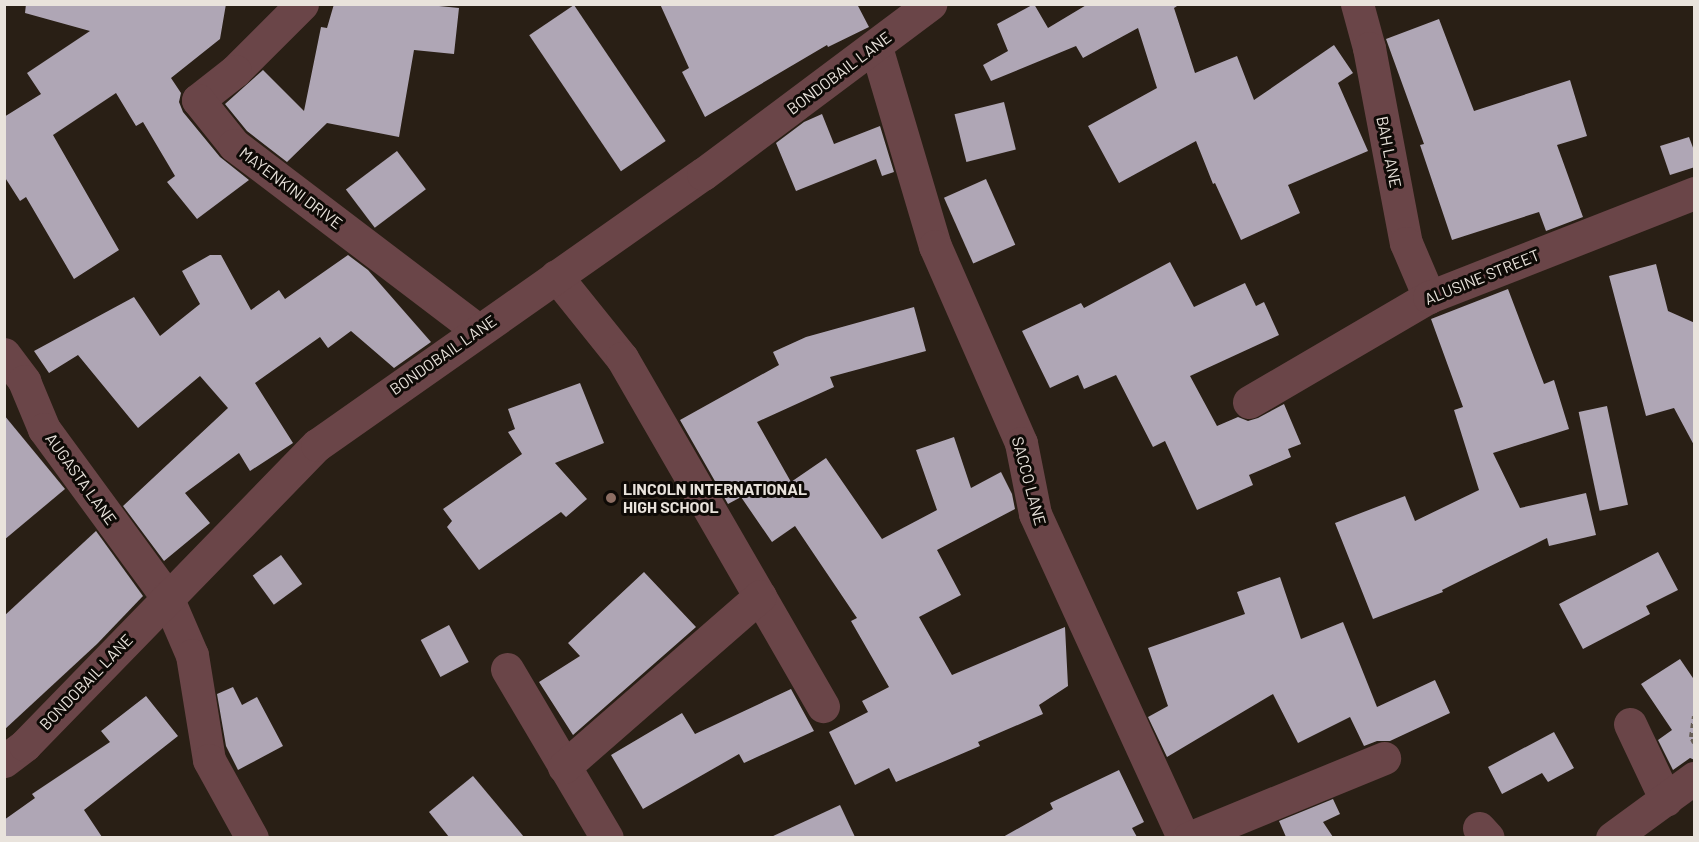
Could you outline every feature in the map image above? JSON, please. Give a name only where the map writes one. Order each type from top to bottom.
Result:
[{"type":"street","name":"MAYENKINI DRIVE","points":[[302,4],[235,71],[198,100],[234,145],[478,330]]},
{"type":"street","name":"BONDOBAIL LANE","points":[[4,761],[25,745],[167,597],[317,446],[478,330],[703,174],[876,47],[930,4]]},
{"type":"street","name":"BAH LANE","points":[[1357,4],[1369,48],[1406,243],[1429,297]]},
{"type":"street","name":"SACCO LANE","points":[[876,47],[935,246],[1021,442],[1035,514],[1183,837]]},
{"type":"street","name":"ALUSINE STREET","points":[[1250,402],[1429,297],[1695,193]]},
{"type":"street","points":[[556,276],[622,358],[823,706]]},
{"type":"street","name":"AUGASTA LANE","points":[[4,354],[24,381],[44,429],[167,597],[192,654],[209,760],[252,837]]},
{"type":"street","points":[[564,767],[760,596]]},
{"type":"street","points":[[507,669],[607,837]]},
{"type":"street","points":[[1630,724],[1666,800]]},
{"type":"street","points":[[1189,837],[1384,758]]},
{"type":"street","points":[[1612,837],[1695,778]]},
{"type":"path","points":[[1695,716],[1691,737],[1695,744]]},
{"type":"building","points":[[26,4],[226,4],[220,39],[171,78],[181,93],[179,102],[183,112],[220,157],[249,180],[197,219],[167,182],[175,176],[143,122],[136,126],[116,93],[53,135],[119,250],[74,279],[26,197],[20,201],[4,176],[4,117],[41,94],[27,73],[90,31],[25,13]]},
{"type":"building","points":[[334,4],[419,4],[459,8],[454,54],[414,50],[399,137],[327,123],[287,162],[247,131],[225,104],[263,70],[304,111],[321,27],[327,28]]},
{"type":"building","points":[[660,4],[857,4],[869,27],[828,47],[827,45],[705,117],[682,72],[689,68]]},
{"type":"building","points":[[1034,4],[1048,28],[1088,4],[1180,4],[1174,8],[1195,73],[1237,56],[1254,100],[1334,45],[1353,73],[1338,83],[1368,151],[1288,185],[1300,213],[1241,240],[1215,183],[1213,184],[1196,141],[1119,183],[1088,126],[1157,88],[1138,28],[1083,58],[1076,46],[991,81],[983,65],[1008,51],[997,24]]},
{"type":"building","points":[[574,5],[666,141],[621,171],[529,35]]},
{"type":"building","points":[[1439,19],[1474,111],[1570,80],[1587,136],[1557,145],[1583,217],[1546,231],[1539,212],[1452,240],[1420,145],[1424,144],[1386,39]]},
{"type":"building","points":[[1004,102],[1016,150],[966,162],[955,114]]},
{"type":"building","points":[[822,114],[834,144],[880,126],[894,172],[882,176],[876,159],[796,191],[776,143],[804,122]]},
{"type":"building","points":[[1689,137],[1695,153],[1695,167],[1670,175],[1660,146]]},
{"type":"building","points":[[397,151],[426,189],[375,228],[346,190]]},
{"type":"building","points":[[986,179],[1015,245],[973,263],[944,198]]},
{"type":"building","points":[[210,255],[221,255],[251,310],[279,290],[285,299],[348,255],[368,270],[431,342],[394,368],[351,331],[328,348],[320,337],[255,383],[293,443],[250,471],[239,453],[185,493],[210,523],[164,561],[123,506],[228,408],[200,376],[138,428],[78,355],[49,373],[34,351],[134,297],[160,336],[200,304],[182,271]]},
{"type":"building","points":[[1170,262],[1194,307],[1245,283],[1256,306],[1264,302],[1279,335],[1190,376],[1217,426],[1238,417],[1248,421],[1258,418],[1284,404],[1301,444],[1288,449],[1291,457],[1249,475],[1253,485],[1197,510],[1165,441],[1153,447],[1116,375],[1084,389],[1078,375],[1050,388],[1022,331],[1081,303],[1084,308]]},
{"type":"building","points":[[1656,264],[1668,311],[1695,323],[1695,447],[1674,408],[1646,416],[1609,276]]},
{"type":"building","points":[[1508,289],[1544,384],[1554,380],[1569,429],[1493,453],[1520,508],[1586,493],[1596,535],[1549,546],[1547,538],[1442,590],[1443,592],[1373,619],[1335,523],[1405,496],[1415,521],[1479,490],[1454,410],[1463,407],[1431,319]]},
{"type":"building","points":[[914,307],[926,351],[830,377],[834,387],[757,422],[791,482],[826,458],[882,539],[937,510],[916,450],[954,437],[971,488],[1001,472],[1012,494],[1015,509],[937,550],[961,595],[919,617],[952,675],[1065,627],[1068,686],[1039,705],[1043,714],[978,742],[980,746],[896,782],[889,768],[855,785],[829,732],[868,712],[862,701],[889,687],[851,621],[857,618],[795,526],[772,542],[741,497],[728,504],[680,420],[779,365],[773,352],[806,337]]},
{"type":"building","points":[[580,383],[604,443],[555,463],[587,499],[566,517],[561,512],[479,570],[447,527],[452,521],[443,509],[522,454],[508,432],[515,429],[508,409]]},
{"type":"building","points":[[1607,406],[1628,505],[1600,511],[1579,412]]},
{"type":"building","points":[[4,415],[65,489],[4,540]]},
{"type":"building","points":[[96,531],[143,596],[97,644],[4,730],[4,616]]},
{"type":"building","points":[[1658,552],[1678,590],[1646,606],[1650,614],[1583,649],[1559,604]]},
{"type":"building","points":[[281,555],[302,584],[274,605],[253,576]]},
{"type":"building","points":[[644,572],[696,627],[573,735],[539,682],[580,656],[568,643]]},
{"type":"building","points":[[1280,577],[1301,639],[1343,622],[1377,707],[1435,680],[1450,713],[1390,741],[1377,741],[1364,746],[1350,717],[1298,743],[1273,694],[1167,757],[1148,717],[1168,706],[1148,648],[1245,614],[1237,592]]},
{"type":"building","points":[[449,625],[469,662],[440,677],[421,640]]},
{"type":"building","points":[[1680,659],[1695,681],[1695,760],[1690,758],[1673,770],[1658,740],[1672,730],[1641,684]]},
{"type":"building","points":[[233,687],[242,705],[257,697],[283,746],[238,770],[226,746],[217,694]]},
{"type":"building","points":[[791,689],[814,731],[744,763],[739,754],[643,809],[611,755],[682,713],[695,734]]},
{"type":"building","points":[[146,696],[178,736],[84,810],[102,837],[4,837],[4,820],[35,798],[32,794],[110,742],[101,731]]},
{"type":"building","points":[[1554,732],[1574,768],[1548,782],[1542,773],[1502,794],[1488,767]]},
{"type":"building","points":[[1119,770],[1144,822],[1132,828],[1137,837],[1003,837],[1053,809],[1050,803]]},
{"type":"building","points":[[473,776],[524,837],[449,837],[429,812]]},
{"type":"building","points":[[1333,799],[1340,814],[1323,822],[1333,837],[1286,837],[1279,821]]},
{"type":"building","points":[[840,805],[855,837],[771,837]]},
{"type":"place","name":"LINCOLN INTERNATIONAL HIGH SCHOOL","points":[[611,498]]}]
